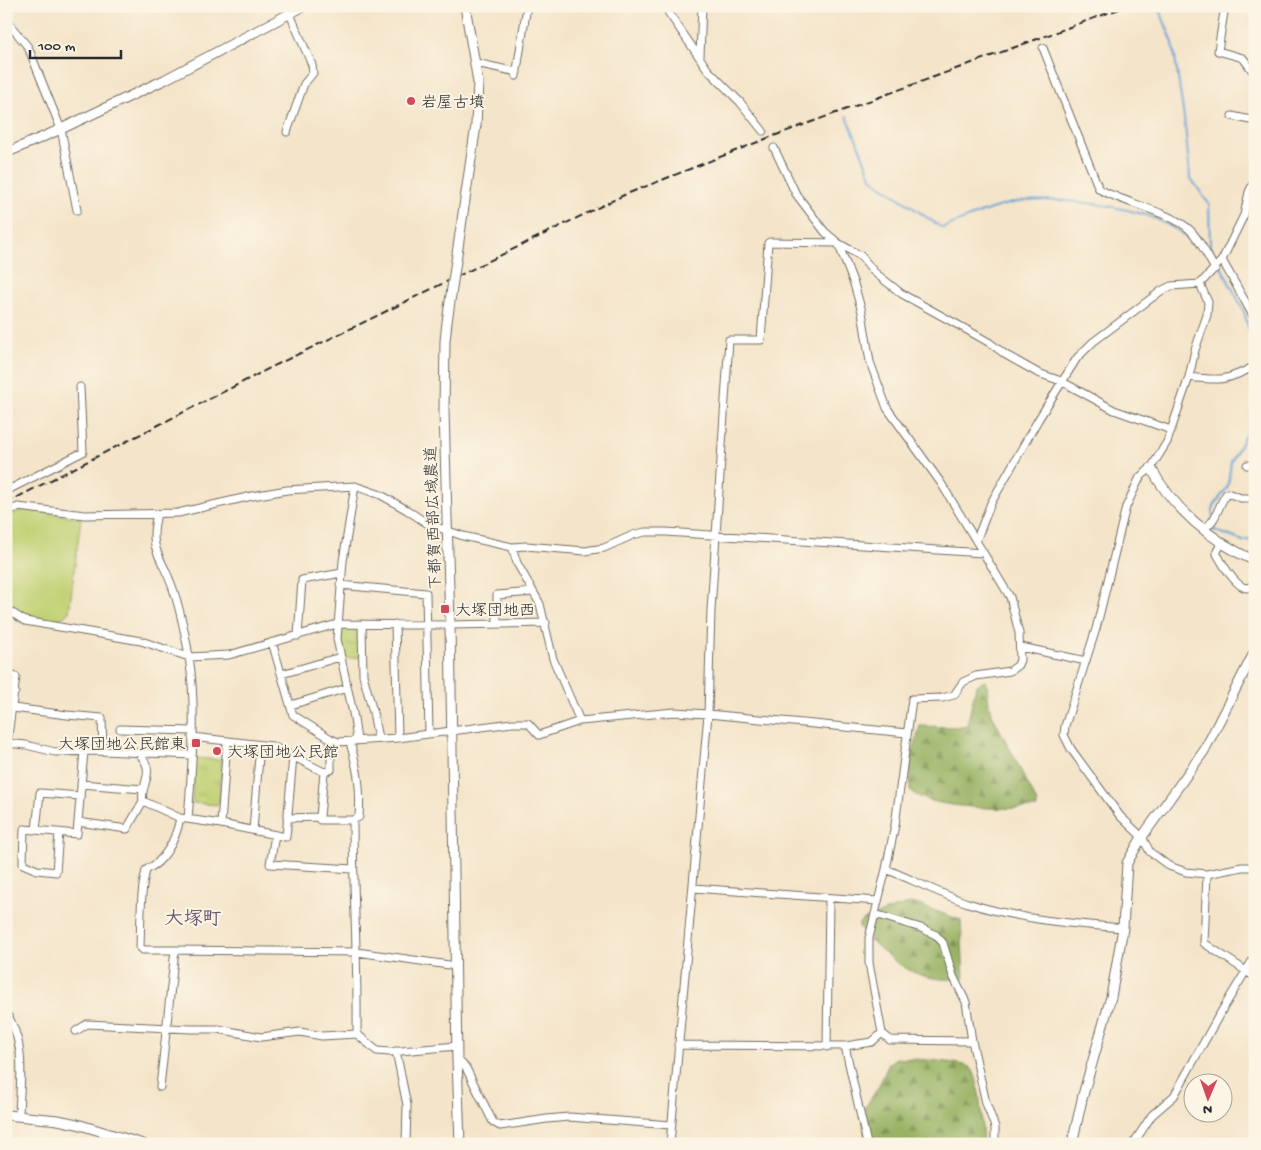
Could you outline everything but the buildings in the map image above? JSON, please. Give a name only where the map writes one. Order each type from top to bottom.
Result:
[{"type":"street","points":[[6,153],[61,129],[181,71],[304,6]]},
{"type":"street","points":[[465,6],[476,63],[517,74],[526,6]]},
{"type":"street","points":[[664,6],[708,70],[740,102],[763,131]]},
{"type":"street","points":[[700,56],[702,6]]},
{"type":"street","points":[[1224,12],[1218,52],[1243,58],[1255,74]]},
{"type":"street","points":[[287,132],[304,84],[313,73],[312,65],[290,14]]},
{"type":"street","points":[[6,20],[28,47],[61,129],[77,210]]},
{"type":"street","points":[[1043,48],[1099,189],[1111,196],[1173,218],[1189,229],[1199,241],[1215,269]]},
{"type":"street","name":"下都賀西部広域農道","points":[[460,1144],[444,365],[447,322],[476,125],[478,97],[476,63]]},
{"type":"street","points":[[1232,116],[1255,121]]},
{"type":"street","points":[[774,148],[796,194],[825,232],[838,243],[860,256],[874,272],[902,294],[990,343],[1017,362],[1038,373],[1061,381],[1114,410],[1171,430]]},
{"type":"street","points":[[976,541],[991,503],[1076,358],[1093,342],[1148,300],[1171,286],[1200,284],[1222,260],[1244,215],[1249,192],[1255,180]]},
{"type":"street","points":[[670,1144],[708,714],[715,535],[729,340],[762,340],[767,245],[770,242],[838,243]]},
{"type":"street","points":[[838,243],[857,294],[862,312],[870,362],[887,408],[941,483],[1010,597],[1016,615],[1020,647],[1018,665],[1010,671],[976,676],[963,682],[954,694],[942,698],[912,699],[895,825],[869,938],[870,963],[882,1033],[890,1040],[972,1041]]},
{"type":"street","points":[[1222,260],[1255,319]]},
{"type":"street","points":[[1200,284],[1208,302],[1207,314],[1195,350],[1189,377],[1171,430],[1159,456],[1151,468],[1140,477],[1126,507],[1096,628],[1065,726],[1064,735],[1071,749],[1120,816],[1142,837],[1150,852],[1169,866],[1186,872],[1207,874],[1242,867],[1255,867]]},
{"type":"street","points":[[1189,377],[1224,380],[1255,366]]},
{"type":"street","points":[[6,491],[83,452],[80,387]]},
{"type":"street","points":[[1151,468],[1176,502],[1203,529],[1222,543],[1255,561]]},
{"type":"street","points":[[6,512],[18,507],[24,507],[85,515],[178,513],[287,490],[356,486],[381,495],[428,524],[512,547],[526,546],[585,551],[604,548],[628,537],[645,532],[983,552]]},
{"type":"street","points":[[287,818],[320,817],[320,820],[353,820],[359,817],[361,791],[354,742],[354,718],[337,639],[340,585],[356,486]]},
{"type":"street","points":[[1203,529],[1210,525],[1216,517],[1221,501],[1227,493],[1241,498],[1255,498]]},
{"type":"street","points":[[157,514],[153,533],[154,546],[170,580],[189,657],[192,688],[192,754],[188,819]]},
{"type":"street","points":[[1222,543],[1217,554],[1235,580],[1240,586],[1246,588],[1255,585]]},
{"type":"street","points":[[512,547],[518,563],[540,604],[553,659],[580,721]]},
{"type":"street","points":[[298,636],[302,580],[342,573]]},
{"type":"street","points":[[340,585],[426,593],[429,734]]},
{"type":"street","points":[[497,623],[497,595],[533,592]]},
{"type":"street","points":[[7,613],[26,621],[141,641],[189,657],[229,655],[337,624],[546,623]]},
{"type":"street","points":[[362,624],[363,675],[378,739]]},
{"type":"street","points":[[395,624],[398,738]]},
{"type":"street","points":[[272,642],[293,715],[338,742],[398,738],[512,723],[528,724],[539,735],[580,721],[674,712],[907,734]]},
{"type":"street","points":[[1020,647],[1086,661]]},
{"type":"street","points":[[1072,1144],[1083,1095],[1111,997],[1123,928],[1126,869],[1130,857],[1142,837],[1204,751],[1255,651]]},
{"type":"street","points":[[282,674],[340,657]]},
{"type":"street","points":[[6,673],[16,677],[7,743],[26,745],[55,752],[103,751],[192,754]]},
{"type":"street","points":[[291,705],[347,688]]},
{"type":"street","points":[[6,692],[15,692]]},
{"type":"street","points":[[13,708],[67,716],[102,718],[103,751]]},
{"type":"street","points":[[120,729],[192,734],[227,741],[272,746],[324,772],[331,770],[331,739]]},
{"type":"street","points":[[221,824],[227,741]]},
{"type":"street","points":[[253,830],[260,745]]},
{"type":"street","points":[[59,832],[56,872],[37,870],[23,864],[24,829],[59,832],[77,834],[84,751]]},
{"type":"street","points":[[78,822],[127,828],[143,801],[142,796],[148,775],[147,766],[139,752]]},
{"type":"street","points":[[143,801],[180,818],[286,837],[294,756]]},
{"type":"street","points":[[320,817],[324,772]]},
{"type":"street","points":[[81,784],[144,789]]},
{"type":"street","points":[[36,830],[40,793],[80,796]]},
{"type":"street","points":[[180,818],[178,829],[171,843],[159,862],[146,870],[143,879],[140,947],[143,950],[357,952],[456,966]]},
{"type":"street","points":[[353,820],[357,952],[357,1034]]},
{"type":"street","points":[[275,835],[270,864],[353,869]]},
{"type":"street","points":[[886,869],[967,902],[998,911],[1065,922],[1123,928]]},
{"type":"street","points":[[1207,874],[1204,943],[1255,977]]},
{"type":"street","points":[[693,888],[878,901]]},
{"type":"street","points":[[827,1047],[829,898]]},
{"type":"street","points":[[875,914],[921,928],[936,935],[943,943],[953,976],[966,1002],[972,1041],[986,1103],[995,1127],[995,1144]]},
{"type":"street","points":[[160,1087],[175,950]]},
{"type":"street","points":[[1132,1144],[1152,1116],[1174,1096],[1255,956]]},
{"type":"street","points":[[6,1013],[17,1035],[20,1053],[19,1116]]},
{"type":"street","points":[[76,1031],[87,1024],[218,1029],[261,1037],[300,1032],[322,1036],[357,1034],[377,1051],[457,1046]]},
{"type":"street","points":[[678,1044],[827,1047],[872,1042],[882,1033]]},
{"type":"street","points":[[845,1046],[867,1144]]},
{"type":"street","points":[[396,1051],[407,1105],[406,1144]]},
{"type":"street","points":[[457,1059],[466,1068],[493,1122],[500,1126],[547,1118],[569,1117],[671,1125]]},
{"type":"street","points":[[6,1115],[77,1124],[142,1144]]},
{"type":"green space","points":[[32,510],[81,518],[69,612],[63,617],[55,619],[39,618],[6,605],[6,517],[20,511]]},
{"type":"green space","points":[[343,627],[356,627],[359,630],[360,657],[344,659],[340,629]]},
{"type":"green space","points":[[985,681],[987,683],[989,704],[993,716],[1032,792],[1037,808],[990,808],[952,805],[935,802],[910,791],[910,762],[920,726],[955,727],[967,725],[976,686]]},
{"type":"green space","points":[[195,758],[222,760],[219,805],[192,803]]},
{"type":"green space","points":[[913,903],[961,920],[964,980],[932,978],[913,972],[887,955],[859,927],[861,921]]},
{"type":"green space","points":[[896,1058],[948,1062],[971,1068],[979,1092],[983,1144],[866,1144],[862,1112],[878,1088],[889,1063]]},
{"type":"waterway","points":[[1158,6],[1173,43],[1185,125],[1190,177],[1209,204],[1210,247],[1218,261]]},
{"type":"waterway","points":[[847,116],[872,179],[942,228],[1004,205],[1039,200],[1069,201],[1115,207],[1146,215],[1169,225],[1196,242]]},
{"type":"waterway","points":[[1220,265],[1243,309],[1255,350]]},
{"type":"waterway","points":[[1212,516],[1214,506],[1228,486],[1231,462],[1248,430],[1255,398]]},
{"type":"waterway","points":[[1211,529],[1243,541],[1255,539]]},
{"type":"railway","points":[[6,503],[270,368],[624,195],[768,138],[1127,6]]},
{"type":"place","name":"岩屋古墳","points":[[411,101]]},
{"type":"place","name":"大塚団地西","points":[[445,609]]},
{"type":"place","name":"大塚団地公民館東","points":[[196,743]]},
{"type":"place","name":"大塚団地公民館","points":[[217,751]]},
{"type":"district","name":"大塚町","points":[[193,917]]}]
